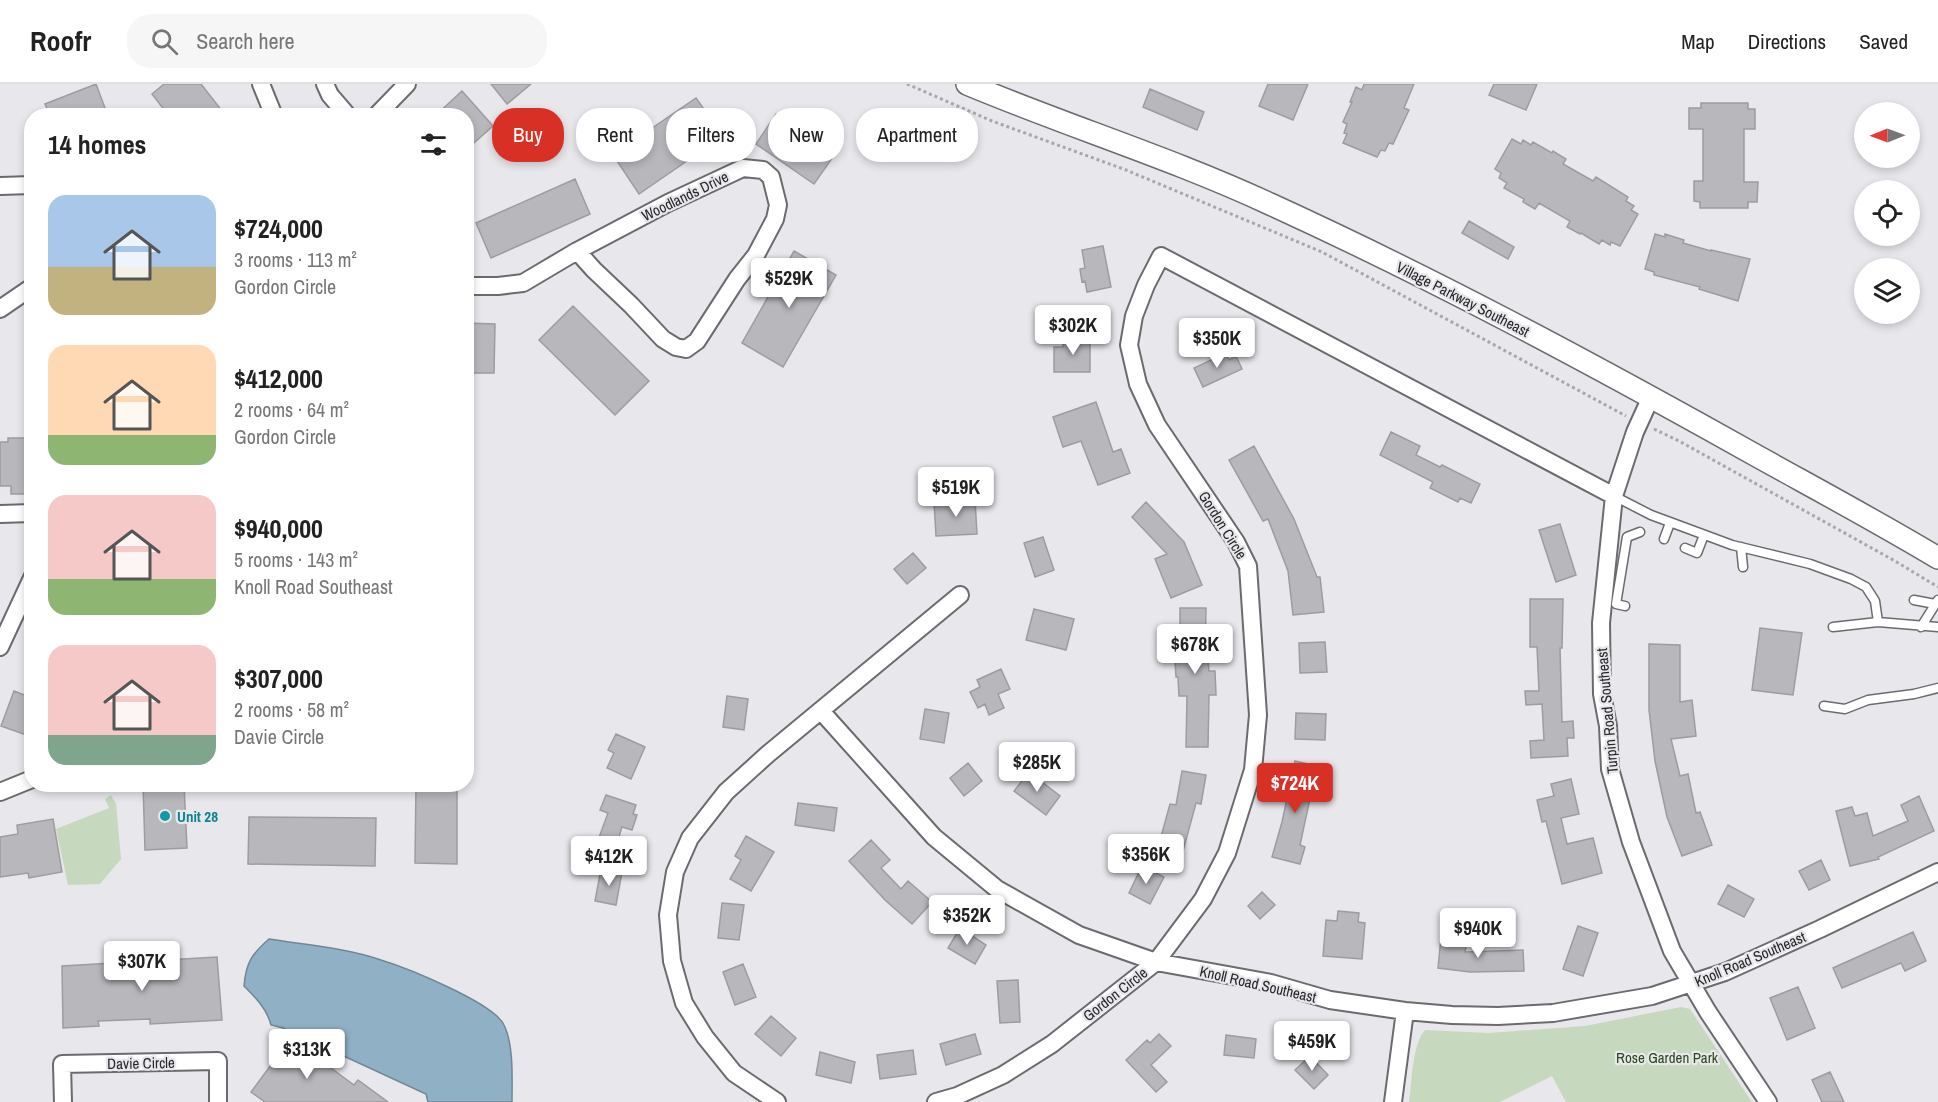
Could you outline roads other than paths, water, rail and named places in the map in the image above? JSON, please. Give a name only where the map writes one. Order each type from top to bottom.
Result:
[{"type":"street","points":[[261,84],[271,108]]},
{"type":"street","points":[[325,84],[330,95],[341,108]]},
{"type":"street","points":[[384,108],[407,84]]},
{"type":"street","name":"Village Parkway Southeast","points":[[967,84],[1142,149],[1270,203],[1425,279],[1651,397],[1938,558]]},
{"type":"street","name":"Woodlands Drive","points":[[474,286],[523,283],[577,251],[668,203],[743,168],[763,170],[771,177],[778,205],[775,219],[756,255],[737,279],[697,341],[686,348],[663,339],[577,251]]},
{"type":"street","points":[[0,186],[24,185]]},
{"type":"street","name":"Gordon Circle","points":[[936,1102],[957,1096],[1003,1075],[1052,1044],[1156,962],[1203,899],[1227,853],[1253,770],[1258,715],[1248,566],[1236,542],[1157,425],[1138,384],[1129,345],[1134,316],[1161,256],[1614,496]]},
{"type":"street","points":[[0,309],[24,292]]},
{"type":"street","name":"Turpin Road Southeast","points":[[1651,397],[1639,422],[1614,496],[1601,623],[1602,694],[1608,726],[1610,769],[1631,842],[1672,951],[1691,985],[1768,1102]]},
{"type":"street","points":[[0,514],[24,513]]},
{"type":"street","points":[[0,647],[24,595]]},
{"type":"street","points":[[777,1102],[734,1073],[705,1036],[684,1002],[672,961],[668,915],[675,872],[690,838],[726,792],[768,754],[960,596]]},
{"type":"street","name":"Knoll Road Southeast","points":[[821,711],[934,837],[997,889],[1079,935],[1156,962],[1271,983],[1330,1000],[1405,1011],[1498,1016],[1553,1013],[1652,996],[1725,972],[1938,872]]},
{"type":"street","points":[[0,792],[24,782]]},
{"type":"street","points":[[1393,1102],[1405,1011]]},
{"type":"street","name":"Davie Circle","points":[[63,1102],[62,1064],[218,1061],[218,1102]]},
{"type":"lane","points":[[1614,496],[1651,515],[1704,535],[1741,547],[1810,564],[1851,579],[1866,587],[1875,601],[1878,622]]},
{"type":"lane","points":[[1664,540],[1670,523]]},
{"type":"lane","points":[[1625,606],[1616,604],[1627,537],[1640,532]]},
{"type":"lane","points":[[1685,548],[1697,552],[1704,535]]},
{"type":"lane","points":[[1741,547],[1743,567]]},
{"type":"lane","points":[[1914,600],[1937,602],[1921,627]]},
{"type":"lane","points":[[1833,627],[1878,622],[1938,627]]},
{"type":"lane","points":[[1824,706],[1845,709],[1868,700],[1914,694],[1938,688]]},
{"type":"water","points":[[269,939],[340,950],[381,960],[429,978],[484,1007],[497,1016],[507,1033],[512,1063],[512,1102],[428,1102],[426,1094],[283,1028],[271,1025],[264,1009],[244,986],[246,971],[251,959]]},
{"type":"place","name":"Unit 28","points":[[165,816]]},
{"type":"park label","name":"Rose Garden Park","points":[[1667,1057]]}]
